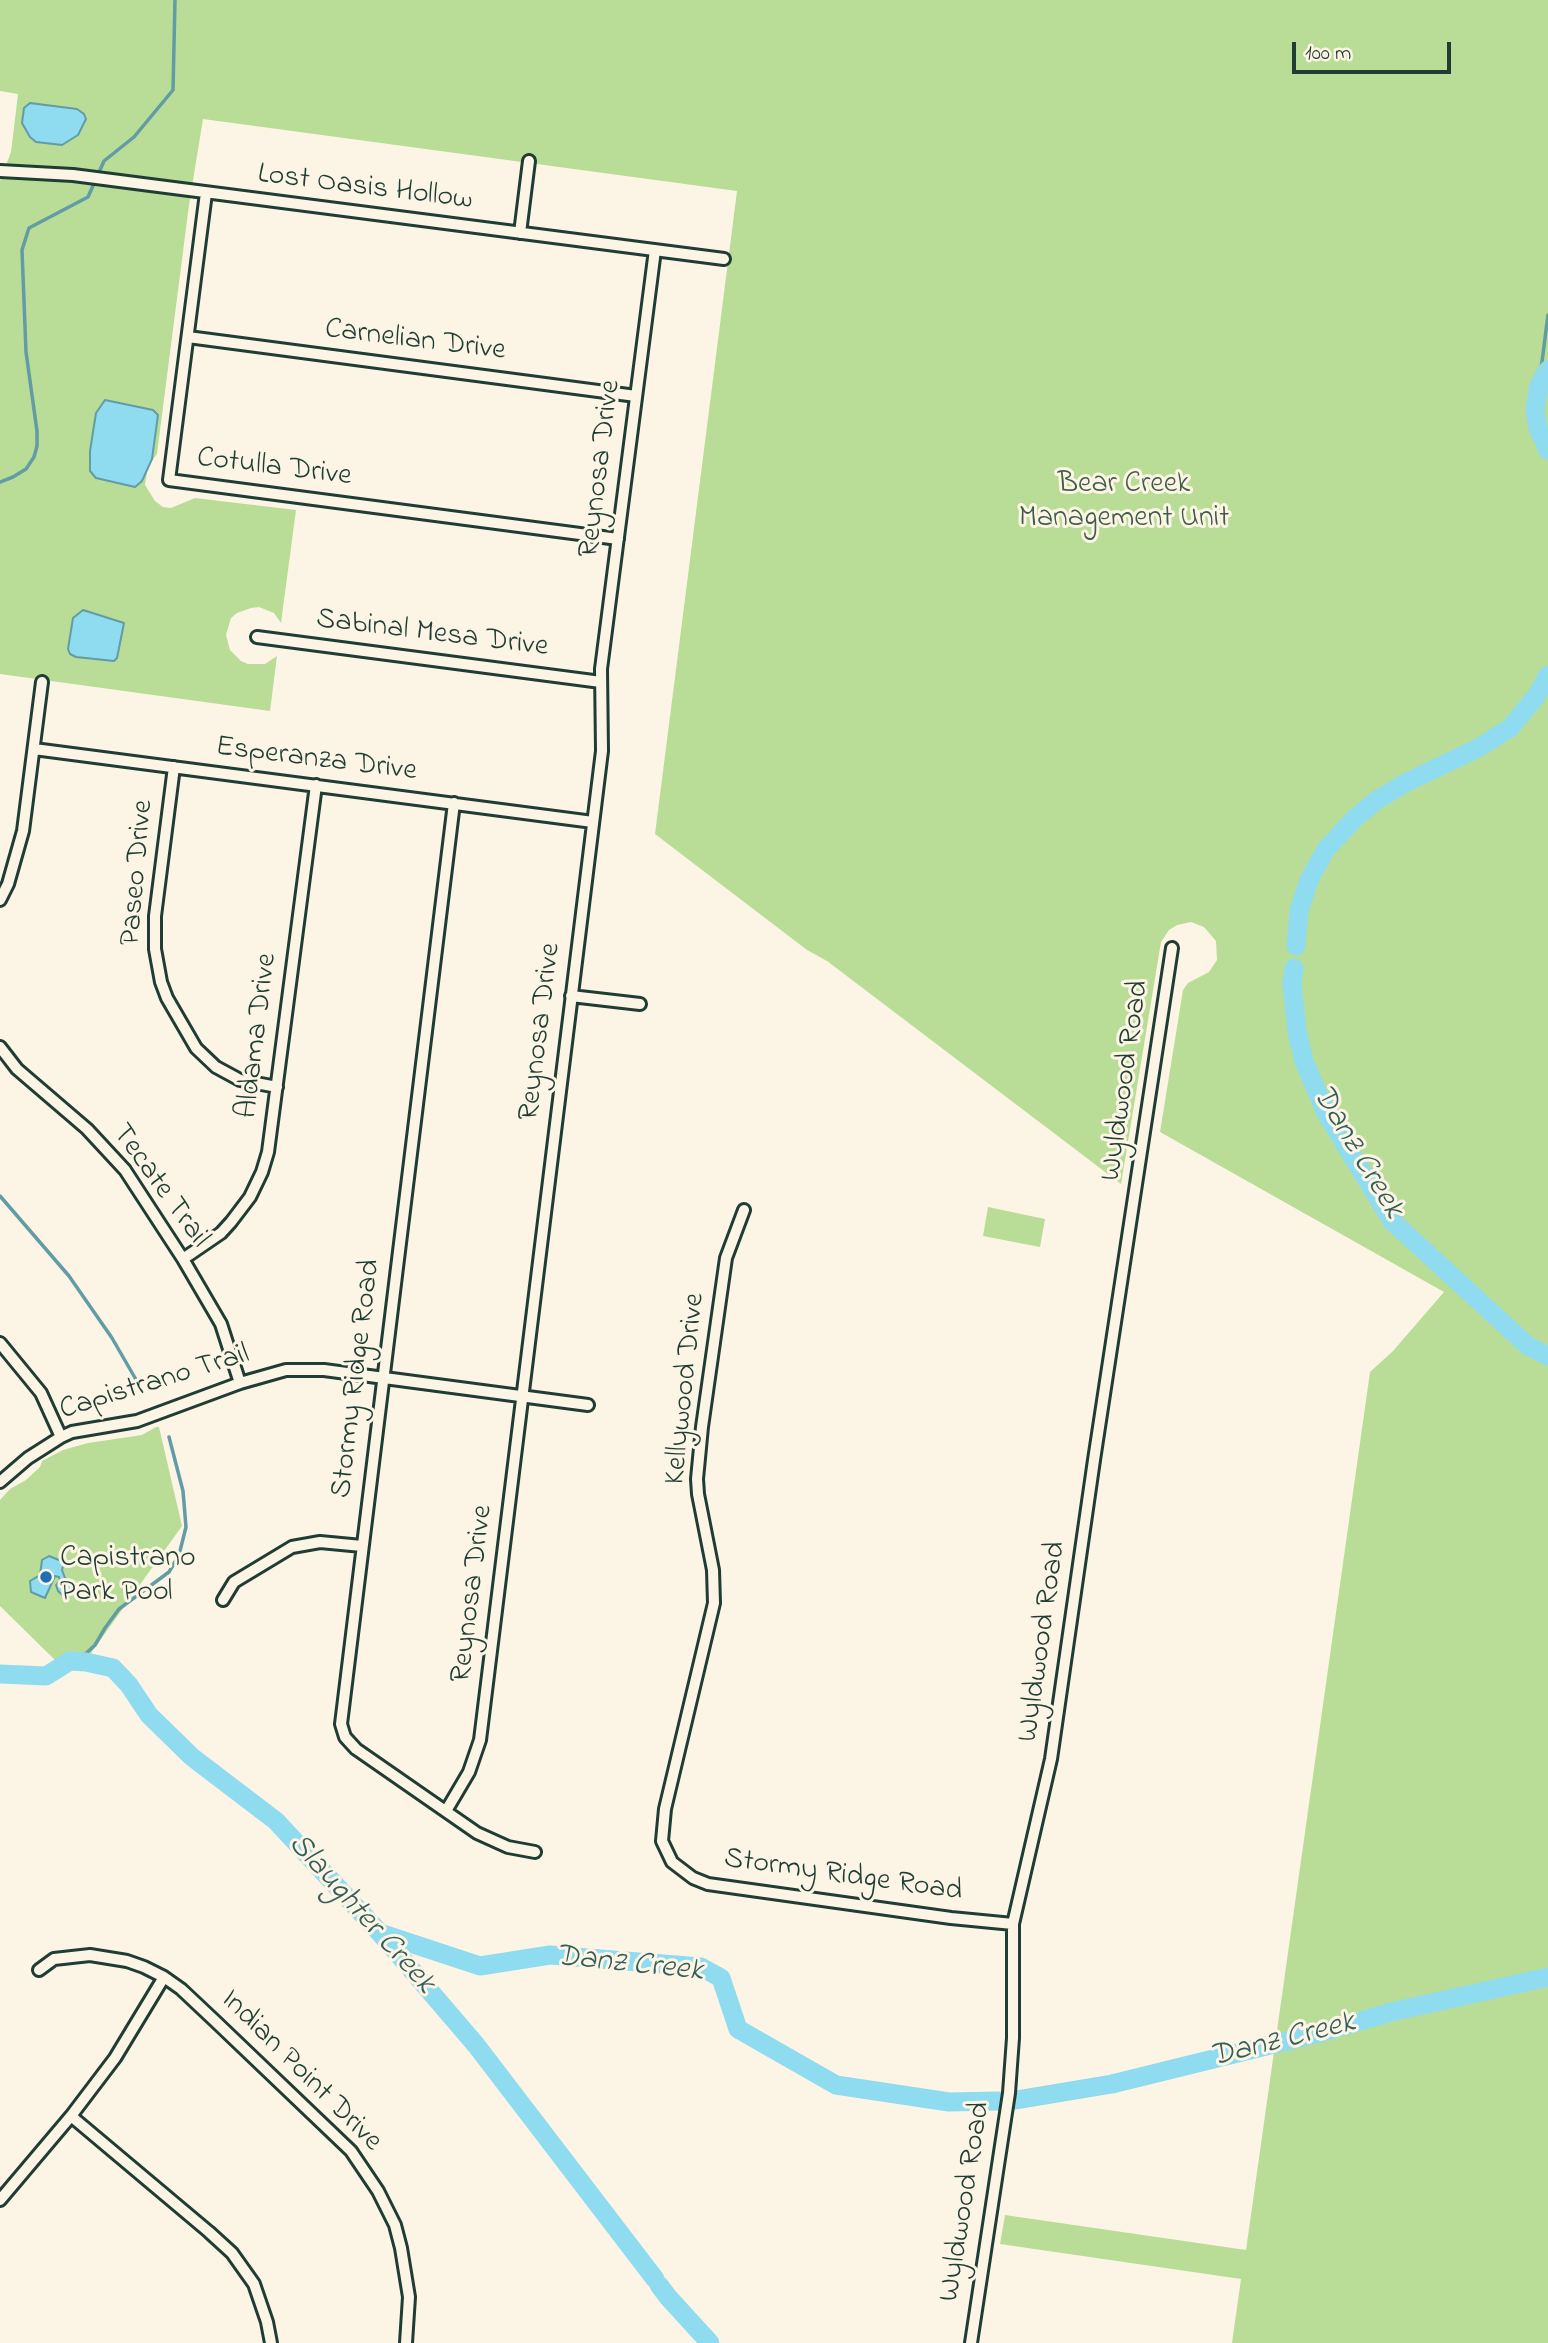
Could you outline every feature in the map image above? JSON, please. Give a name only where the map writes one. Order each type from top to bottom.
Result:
[{"type":"street","points":[[520,233],[529,161]]},
{"type":"street","name":"Lost Oasis Hollow","points":[[0,170],[73,175],[724,259]]},
{"type":"street","name":"Cotulla Drive","points":[[206,193],[169,480],[618,539]]},
{"type":"street","name":"Reynosa Drive","points":[[446,1811],[469,1772],[480,1740],[603,740],[601,682],[655,250]]},
{"type":"street","name":"Carnelian Drive","points":[[188,337],[636,396]]},
{"type":"street","name":"Sabinal Mesa Drive","points":[[257,637],[601,682]]},
{"type":"street","points":[[0,900],[8,884],[23,831],[42,682]]},
{"type":"street","name":"Esperanza Drive","points":[[34,749],[593,822]]},
{"type":"street","name":"Paseo Drive","points":[[174,767],[154,923],[161,982],[167,998],[196,1048],[215,1067],[240,1080],[277,1087]]},
{"type":"street","name":"Aldama Drive","points":[[183,1259],[221,1233],[250,1198],[268,1152],[316,785]]},
{"type":"street","name":"Stormy Ridge Road","points":[[454,803],[382,1378],[342,1715],[343,1732],[356,1749],[489,1839],[508,1847],[535,1852]]},
{"type":"street","name":"Wyldwood Road","points":[[971,2343],[1009,2093],[1013,2038],[1013,1924],[1051,1759],[1172,947]]},
{"type":"street","points":[[571,996],[640,1004]]},
{"type":"street","name":"Tecate Trail","points":[[0,1047],[17,1069],[87,1129],[125,1170],[183,1259],[221,1324],[240,1383]]},
{"type":"street","name":"Kellywood Drive","points":[[672,1862],[662,1841],[665,1809],[714,1602],[713,1570],[698,1494],[702,1427],[726,1258],[744,1210]]},
{"type":"street","points":[[0,1343],[41,1393],[61,1437]]},
{"type":"street","name":"Capistrano Trail","points":[[0,1482],[18,1464],[61,1437],[83,1430],[137,1421],[240,1383],[272,1373],[298,1369],[324,1370],[588,1405]]},
{"type":"street","points":[[223,1600],[234,1582],[292,1547],[320,1542],[362,1546]]},
{"type":"street","name":"Stormy Ridge Road","points":[[672,1862],[693,1878],[708,1884],[951,1919],[1013,1924]]},
{"type":"street","name":"Indian Point Drive","points":[[39,1970],[54,1959],[89,1955],[127,1961],[164,1977],[181,1989],[351,2151],[386,2206],[401,2248],[409,2297],[406,2343]]},
{"type":"street","points":[[0,2200],[71,2116],[120,2050],[164,1977]]},
{"type":"street","points":[[71,2116],[232,2253],[254,2284],[271,2343]]},
{"type":"green space","name":"Bear Creek Management Unit","points":[[0,0],[1548,0],[1548,2343],[1232,2343],[1241,2279],[1000,2244],[1005,2215],[1246,2250],[1370,1372],[1393,1351],[1444,1292],[1160,1132],[1183,990],[1188,983],[1209,972],[1217,960],[1216,941],[1204,927],[1191,922],[1177,925],[1169,930],[1161,942],[1121,1184],[655,834],[737,191],[203,119],[189,205],[157,454],[148,466],[145,485],[155,501],[163,507],[171,508],[195,498],[296,510],[281,623],[274,613],[259,607],[251,608],[231,618],[226,635],[230,650],[248,664],[265,664],[277,656],[270,711],[0,674],[0,181],[11,152],[18,94],[0,91]]},
{"type":"green space","points":[[988,1207],[1045,1219],[1040,1247],[983,1236]]},
{"type":"green space","points":[[159,1427],[182,1526],[86,1660],[57,1662],[0,1606],[0,1500],[10,1489],[26,1480],[40,1467],[42,1461],[63,1450],[88,1443],[142,1435]]},
{"type":"water","points":[[30,103],[77,109],[86,119],[78,135],[62,145],[36,142],[22,123],[24,108]]},
{"type":"water","points":[[105,400],[153,410],[158,415],[152,459],[142,481],[135,487],[96,478],[90,471],[96,413]]},
{"type":"water","points":[[83,610],[124,623],[117,658],[114,661],[70,654],[68,649],[73,618]]},
{"type":"water","name":"Capistrano Park Pool","points":[[49,1556],[64,1562],[62,1570],[65,1578],[75,1588],[67,1599],[58,1591],[56,1585],[60,1580],[55,1576],[45,1598],[31,1592],[30,1581],[40,1575],[42,1560]]},
{"type":"waterway","points":[[0,482],[26,469],[37,446],[26,352],[22,250],[29,228],[88,197],[104,161],[134,137],[173,90],[175,0]]},
{"type":"waterway","points":[[1539,385],[1548,315]]},
{"type":"waterway","name":"Danz Creek","points":[[1548,370],[1539,385],[1535,410],[1538,428],[1548,450]]},
{"type":"waterway","name":"Danz Creek","points":[[1296,946],[1299,911],[1309,880],[1326,849],[1355,818],[1377,800],[1405,783],[1478,748],[1510,728],[1537,695],[1548,675]]},
{"type":"waterway","name":"Danz Creek","points":[[1294,968],[1292,984],[1297,1032],[1304,1061],[1326,1113],[1392,1221],[1528,1346],[1548,1356]]},
{"type":"waterway","points":[[0,1196],[69,1276],[112,1338],[142,1390]]},
{"type":"waterway","points":[[78,1661],[95,1645],[119,1609],[169,1572],[179,1555],[186,1527],[183,1491],[169,1437]]},
{"type":"waterway","name":"Slaughter Creek","points":[[0,1674],[46,1676],[70,1661],[113,1668],[129,1685],[149,1715],[192,1757],[276,1821],[380,1933],[476,2045],[655,2279]]},
{"type":"waterway","name":"Danz Creek","points":[[380,1933],[480,1966],[550,1955],[701,1967],[721,1978],[738,2029],[836,2085],[949,2102],[999,2101]]},
{"type":"waterway","name":"Danz Creek","points":[[1016,2100],[1112,2084],[1327,2031],[1391,2012],[1548,1977]]},
{"type":"waterway","name":"Slaughter Creek","points":[[659,2285],[710,2343]]},
{"type":"place","name":"Capistrano Park Pool","points":[[46,1577]]}]
